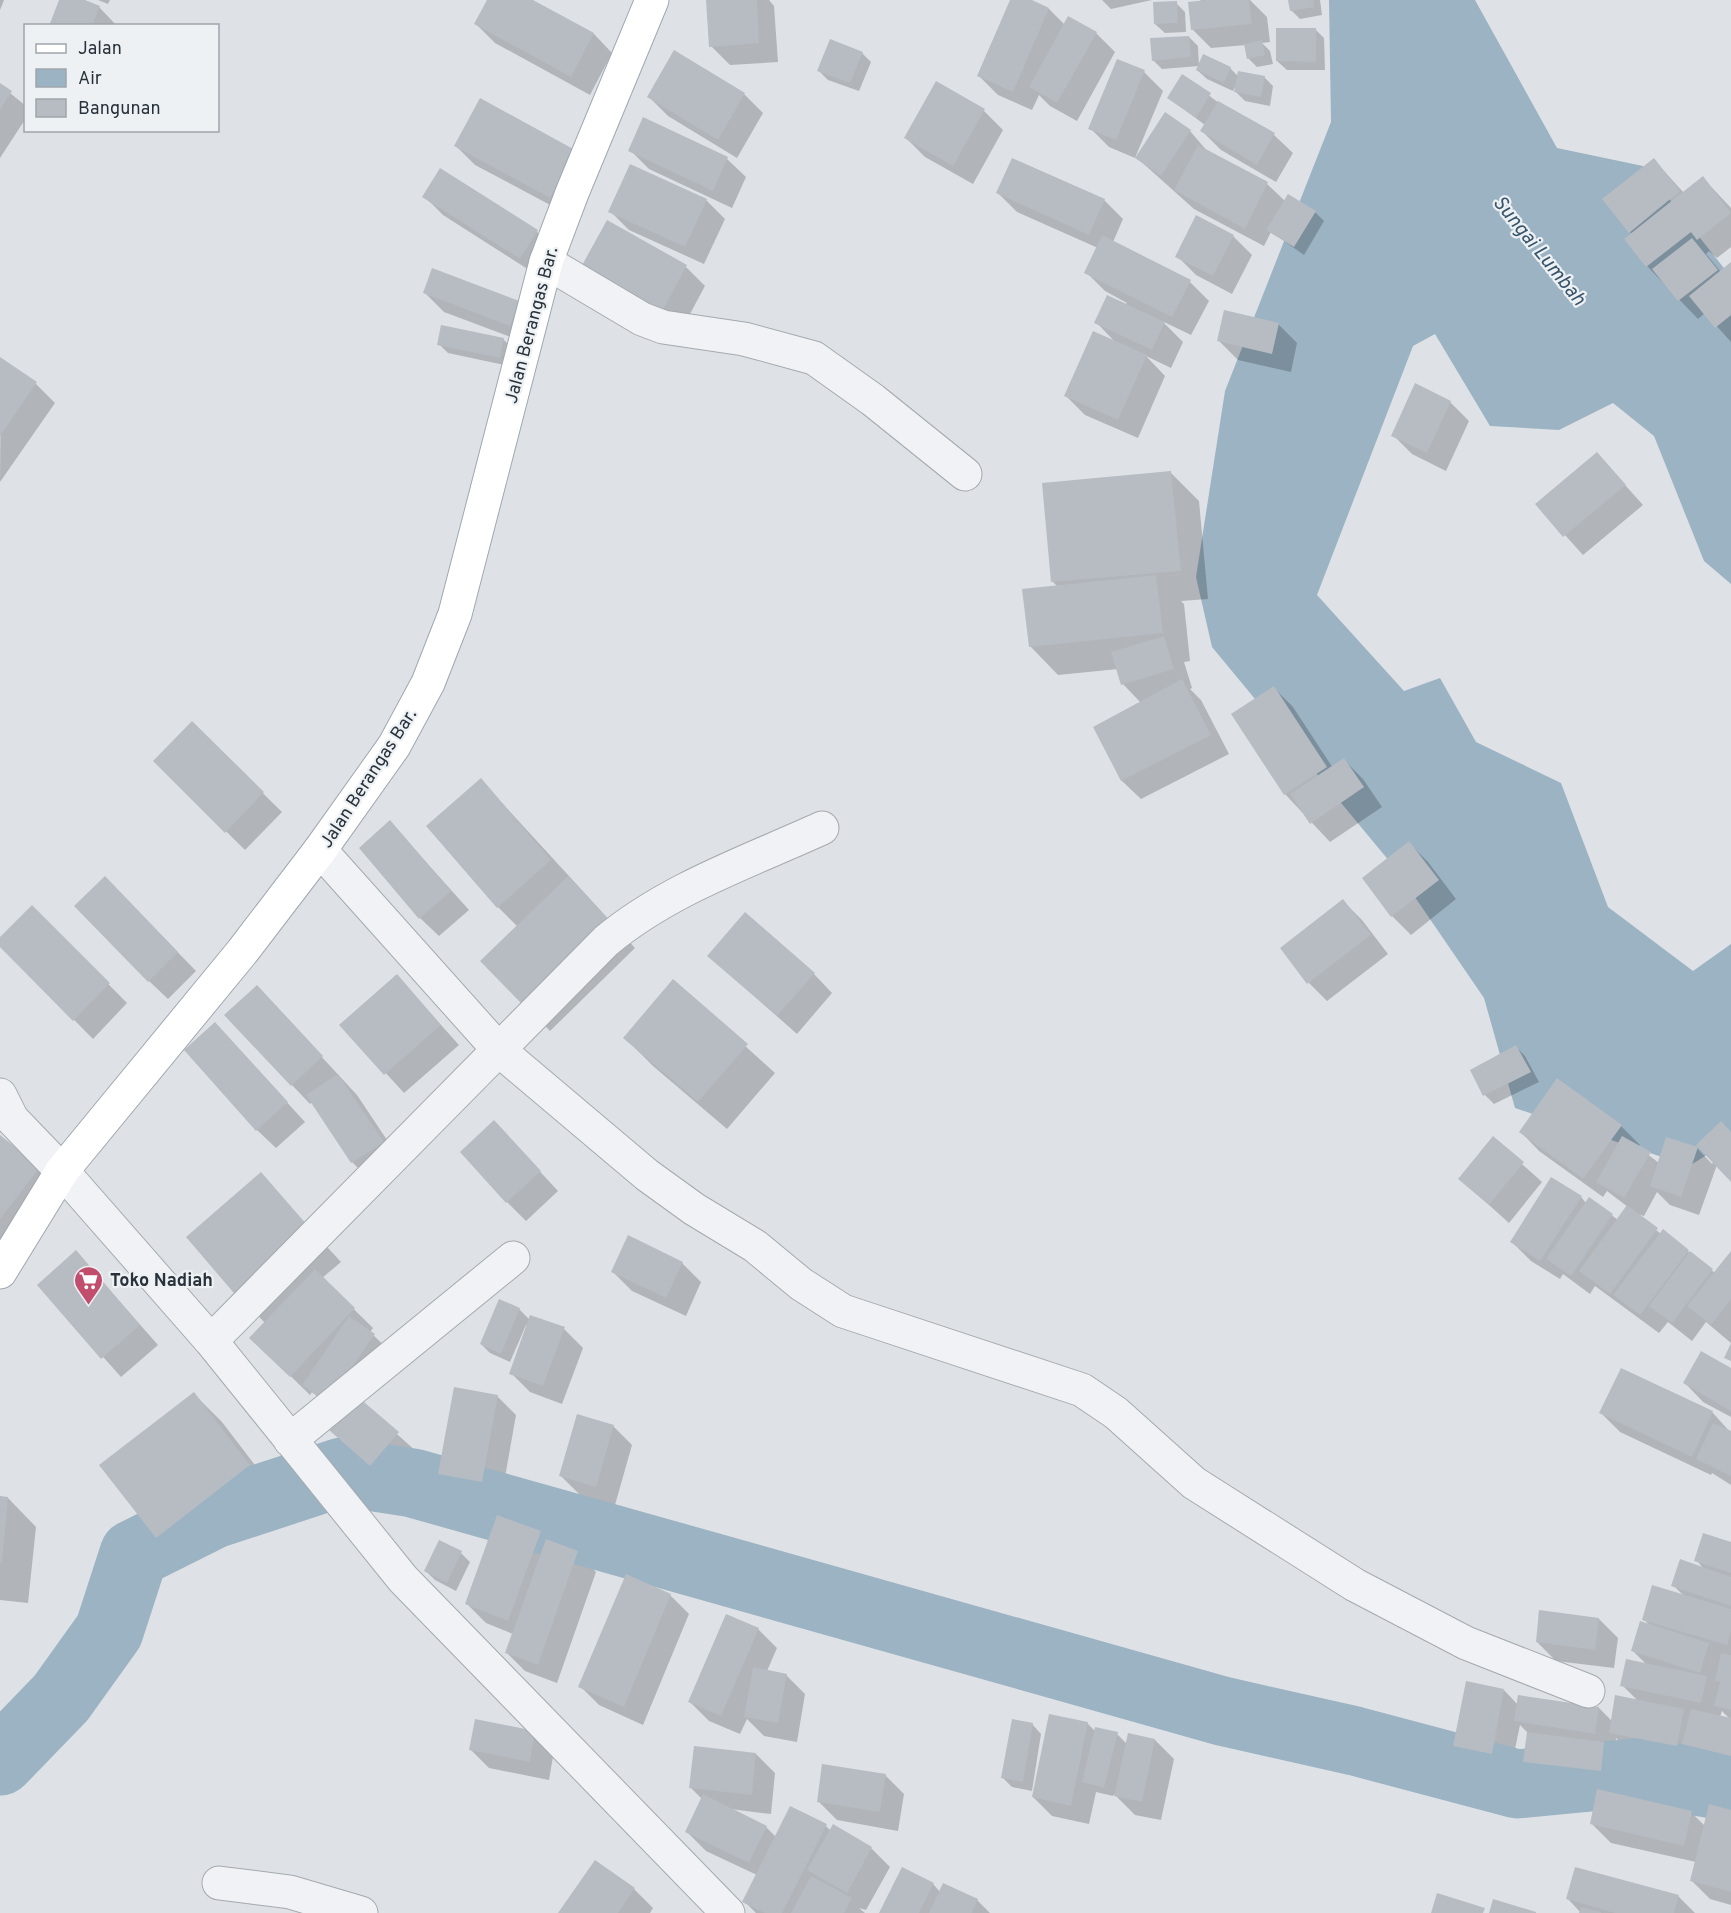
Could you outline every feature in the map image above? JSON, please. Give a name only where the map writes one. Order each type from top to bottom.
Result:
[{"type":"main road","name":"Jalan Berangas Bar.","points":[[0,1272],[63,1170],[242,952],[320,850],[394,746],[428,683],[455,614],[546,262],[572,192],[652,0]]},
{"type":"street","points":[[546,262],[642,319],[663,327],[744,339],[814,358],[873,400],[966,474]]},
{"type":"street","points":[[210,1341],[627,923],[674,896],[822,828]]},
{"type":"street","points":[[320,850],[499,1050],[646,1175],[694,1209],[755,1246],[801,1284],[843,1311],[1082,1390],[1116,1413],[1194,1483],[1355,1584],[1466,1643],[1588,1691]]},
{"type":"street","points":[[0,1095],[12,1119],[63,1170],[210,1341],[403,1579],[728,1913]]},
{"type":"street","points":[[290,1440],[513,1258]]},
{"type":"street","points":[[219,1883],[290,1892],[361,1913]]},
{"type":"water","name":"Sungai Lumbah","points":[[1329,0],[1475,0],[1557,148],[1643,166],[1731,277],[1731,584],[1704,561],[1654,436],[1613,403],[1559,430],[1490,426],[1435,334],[1413,346],[1317,595],[1404,691],[1440,678],[1476,742],[1561,783],[1608,907],[1693,971],[1731,944],[1731,1140],[1689,1166],[1515,1108],[1484,998],[1395,868],[1212,647],[1196,577],[1225,391],[1331,122]]},
{"type":"building","points":[[59,0],[85,0],[100,6],[93,24],[50,24]]},
{"type":"building","points":[[487,0],[533,0],[594,33],[571,77],[474,24]]},
{"type":"building","points":[[706,0],[757,0],[759,43],[709,47]]},
{"type":"building","points":[[1010,0],[1032,0],[1049,8],[1013,92],[977,76]]},
{"type":"building","points":[[1249,0],[1252,24],[1191,30],[1188,2]]},
{"type":"building","points":[[1288,0],[1313,0],[1314,7],[1290,11]]},
{"type":"building","points":[[1177,1],[1178,23],[1154,24],[1153,2]]},
{"type":"building","points":[[1068,16],[1097,32],[1057,103],[1029,87]]},
{"type":"building","points":[[1276,28],[1316,28],[1316,62],[1276,61]]},
{"type":"building","points":[[1189,36],[1191,57],[1152,61],[1150,38]]},
{"type":"building","points":[[830,39],[863,52],[850,83],[817,71]]},
{"type":"building","points":[[1262,40],[1265,55],[1247,59],[1244,44]]},
{"type":"building","points":[[674,50],[745,93],[718,140],[647,97]]},
{"type":"building","points":[[1203,54],[1231,67],[1224,83],[1196,70]]},
{"type":"building","points":[[1117,59],[1145,70],[1116,140],[1088,129]]},
{"type":"building","points":[[1238,71],[1265,76],[1261,97],[1234,92]]},
{"type":"building","points":[[1182,74],[1211,93],[1196,118],[1167,98]]},
{"type":"building","points":[[936,81],[985,109],[953,166],[904,138]]},
{"type":"building","points":[[0,83],[12,91],[0,110]]},
{"type":"building","points":[[480,98],[575,150],[550,198],[454,146]]},
{"type":"building","points":[[1218,101],[1275,133],[1257,165],[1200,131]]},
{"type":"building","points":[[1165,112],[1191,130],[1161,176],[1135,158]]},
{"type":"building","points":[[643,117],[728,157],[713,191],[628,151]]},
{"type":"building","points":[[1198,145],[1268,182],[1245,229],[1174,190]]},
{"type":"building","points":[[1012,158],[1105,199],[1089,235],[996,193]]},
{"type":"building","points":[[1654,158],[1680,191],[1629,233],[1602,199]]},
{"type":"building","points":[[630,164],[707,199],[685,247],[608,212]]},
{"type":"building","points":[[440,168],[538,230],[520,259],[422,197]]},
{"type":"building","points":[[1703,176],[1731,213],[1697,240],[1691,232],[1646,267],[1624,239]]},
{"type":"building","points":[[1288,194],[1316,211],[1294,247],[1266,230]]},
{"type":"building","points":[[1196,215],[1234,235],[1213,276],[1175,257]]},
{"type":"building","points":[[607,220],[687,265],[656,323],[575,278]]},
{"type":"building","points":[[1102,235],[1191,280],[1172,317],[1084,273]]},
{"type":"building","points":[[1692,238],[1718,270],[1678,301],[1652,269]]},
{"type":"building","points":[[1731,262],[1731,315],[1715,328],[1689,296]]},
{"type":"building","points":[[432,268],[519,301],[510,326],[423,293]]},
{"type":"building","points":[[1107,295],[1165,322],[1152,350],[1094,323]]},
{"type":"building","points":[[1224,310],[1279,323],[1272,354],[1217,341]]},
{"type":"building","points":[[441,325],[504,338],[500,358],[437,345]]},
{"type":"building","points":[[1093,331],[1147,355],[1118,420],[1064,396]]},
{"type":"building","points":[[0,357],[37,382],[0,436]]},
{"type":"building","points":[[1415,383],[1451,401],[1427,453],[1391,436]]},
{"type":"building","points":[[1597,452],[1626,485],[1563,537],[1535,504]]},
{"type":"building","points":[[1171,471],[1181,571],[1051,582],[1042,483]]},
{"type":"building","points":[[1156,575],[1163,633],[1029,647],[1022,589]]},
{"type":"building","points":[[1164,636],[1174,669],[1121,685],[1111,652]]},
{"type":"building","points":[[1182,679],[1211,735],[1121,781],[1093,727]]},
{"type":"building","points":[[1274,686],[1327,767],[1284,795],[1231,714]]},
{"type":"building","points":[[192,721],[264,792],[225,833],[153,761]]},
{"type":"building","points":[[1344,758],[1364,787],[1310,824],[1290,794]]},
{"type":"building","points":[[481,778],[551,860],[497,908],[426,826]]},
{"type":"building","points":[[390,820],[451,891],[419,919],[359,848]]},
{"type":"building","points":[[1409,841],[1439,880],[1391,917],[1362,878]]},
{"type":"building","points":[[105,876],[178,952],[148,982],[74,906]]},
{"type":"building","points":[[568,876],[608,919],[521,1003],[480,961]]},
{"type":"building","points":[[1343,899],[1371,935],[1307,984],[1280,948]]},
{"type":"building","points":[[32,905],[110,983],[73,1021],[0,947],[0,937]]},
{"type":"building","points":[[745,912],[815,973],[777,1016],[707,956]]},
{"type":"building","points":[[397,974],[441,1025],[384,1075],[339,1025]]},
{"type":"building","points":[[673,979],[748,1044],[698,1102],[623,1038]]},
{"type":"building","points":[[257,985],[323,1056],[291,1086],[224,1015]]},
{"type":"building","points":[[215,1022],[288,1102],[256,1131],[184,1050]]},
{"type":"building","points":[[1516,1045],[1531,1072],[1483,1096],[1470,1070]]},
{"type":"building","points":[[338,1074],[384,1142],[351,1163],[306,1095]]},
{"type":"building","points":[[1557,1078],[1622,1125],[1583,1179],[1519,1132]]},
{"type":"building","points":[[494,1120],[541,1171],[506,1203],[460,1152]]},
{"type":"building","points":[[1721,1121],[1731,1132],[1731,1182],[1696,1145]]},
{"type":"building","points":[[0,1135],[40,1167],[0,1219]]},
{"type":"building","points":[[1493,1136],[1524,1162],[1489,1205],[1458,1179]]},
{"type":"building","points":[[1622,1136],[1651,1152],[1624,1198],[1596,1182]]},
{"type":"building","points":[[1666,1137],[1698,1147],[1681,1197],[1650,1186]]},
{"type":"building","points":[[261,1172],[314,1233],[239,1299],[186,1237]]},
{"type":"building","points":[[1551,1177],[1582,1196],[1540,1261],[1510,1242]]},
{"type":"building","points":[[1589,1197],[1613,1214],[1571,1276],[1546,1259]]},
{"type":"building","points":[[1627,1205],[1658,1228],[1610,1294],[1579,1271]]},
{"type":"building","points":[[1663,1229],[1689,1250],[1640,1315],[1613,1295]]},
{"type":"building","points":[[628,1235],[683,1262],[666,1298],[611,1272]]},
{"type":"building","name":"Toko Nadiah","points":[[76,1250],[140,1325],[101,1359],[37,1285]]},
{"type":"building","points":[[1690,1251],[1713,1269],[1672,1323],[1649,1306]]},
{"type":"building","points":[[1731,1251],[1731,1299],[1711,1325],[1687,1306]]},
{"type":"building","points":[[315,1269],[355,1308],[290,1377],[249,1338]]},
{"type":"building","points":[[499,1299],[520,1308],[501,1354],[480,1344]]},
{"type":"building","points":[[530,1315],[565,1327],[543,1386],[509,1374]]},
{"type":"building","points":[[349,1316],[375,1334],[327,1403],[302,1385]]},
{"type":"building","points":[[1731,1343],[1731,1361],[1724,1358]]},
{"type":"building","points":[[1701,1351],[1731,1368],[1731,1411],[1683,1383]]},
{"type":"building","points":[[1621,1368],[1713,1411],[1692,1457],[1599,1413]]},
{"type":"building","points":[[454,1387],[498,1395],[482,1482],[438,1474]]},
{"type":"building","points":[[194,1392],[250,1465],[156,1538],[99,1465]]},
{"type":"building","points":[[358,1397],[399,1432],[370,1466],[329,1430]]},
{"type":"building","points":[[577,1414],[614,1425],[596,1487],[559,1476]]},
{"type":"building","points":[[1713,1423],[1731,1431],[1731,1476],[1696,1459]]},
{"type":"building","points":[[0,1496],[8,1497],[2,1563],[0,1563]]},
{"type":"building","points":[[497,1515],[541,1531],[508,1621],[465,1604]]},
{"type":"building","points":[[1703,1533],[1731,1542],[1731,1573],[1694,1561]]},
{"type":"building","points":[[546,1539],[578,1551],[538,1665],[505,1653]]},
{"type":"building","points":[[439,1540],[462,1551],[447,1583],[424,1571]]},
{"type":"building","points":[[1680,1559],[1731,1577],[1731,1606],[1671,1586]]},
{"type":"building","points":[[626,1574],[671,1594],[624,1707],[578,1687]]},
{"type":"building","points":[[1652,1585],[1731,1609],[1731,1631],[1727,1645],[1642,1620]]},
{"type":"building","points":[[1539,1610],[1599,1618],[1595,1650],[1536,1642]]},
{"type":"building","points":[[726,1614],[759,1628],[721,1716],[688,1702]]},
{"type":"building","points":[[1640,1621],[1709,1643],[1700,1673],[1631,1651]]},
{"type":"building","points":[[1721,1653],[1731,1655],[1731,1710],[1714,1706],[1720,1682],[1715,1681]]},
{"type":"building","points":[[1626,1659],[1707,1676],[1701,1703],[1620,1686]]},
{"type":"building","points":[[753,1667],[787,1674],[778,1723],[744,1717]]},
{"type":"building","points":[[1466,1681],[1504,1689],[1492,1754],[1453,1746]]},
{"type":"building","points":[[1518,1695],[1599,1707],[1595,1734],[1514,1721]]},
{"type":"building","points":[[1615,1695],[1684,1709],[1677,1746],[1609,1733]]},
{"type":"building","points":[[1691,1709],[1731,1718],[1731,1756],[1682,1744]]},
{"type":"building","points":[[1049,1714],[1088,1722],[1071,1806],[1032,1797]]},
{"type":"building","points":[[475,1719],[535,1731],[530,1762],[469,1750]]},
{"type":"building","points":[[1012,1719],[1033,1723],[1023,1782],[1001,1778]]},
{"type":"building","points":[[1095,1727],[1118,1732],[1104,1788],[1082,1782]]},
{"type":"building","points":[[1527,1732],[1604,1742],[1601,1771],[1523,1762]]},
{"type":"building","points":[[1128,1733],[1155,1739],[1142,1802],[1114,1796]]},
{"type":"building","points":[[694,1746],[756,1753],[752,1795],[689,1788]]},
{"type":"building","points":[[822,1764],[886,1774],[880,1812],[817,1802]]},
{"type":"building","points":[[1597,1789],[1692,1811],[1684,1846],[1590,1824]]},
{"type":"building","points":[[703,1794],[767,1826],[749,1863],[685,1832]]},
{"type":"building","points":[[1709,1804],[1731,1810],[1731,1892],[1690,1881]]},
{"type":"building","points":[[790,1806],[827,1824],[782,1913],[765,1913],[742,1902]]},
{"type":"building","points":[[833,1824],[872,1847],[847,1893],[807,1870]]},
{"type":"building","points":[[595,1860],[635,1888],[618,1913],[558,1913]]},
{"type":"building","points":[[902,1867],[934,1883],[919,1913],[879,1913]]},
{"type":"building","points":[[1575,1867],[1679,1895],[1674,1913],[1615,1913],[1566,1899]]},
{"type":"building","points":[[811,1876],[852,1898],[844,1913],[791,1913]]},
{"type":"building","points":[[943,1883],[978,1899],[972,1913],[929,1913]]},
{"type":"building","points":[[1437,1893],[1485,1908],[1483,1913],[1431,1913]]},
{"type":"building","points":[[1493,1899],[1536,1912],[1536,1913],[1489,1913]]},
{"type":"building","points":[[1581,1907],[1601,1912],[1601,1913],[1579,1913]]},
{"type":"waterway","points":[[0,1761],[61,1698],[109,1631],[134,1554],[214,1514],[342,1472],[413,1483],[1222,1711],[1355,1741],[1517,1784],[1643,1772],[1731,1787]]},
{"type":"place","name":"Toko Nadiah","points":[[89,1306]]}]
